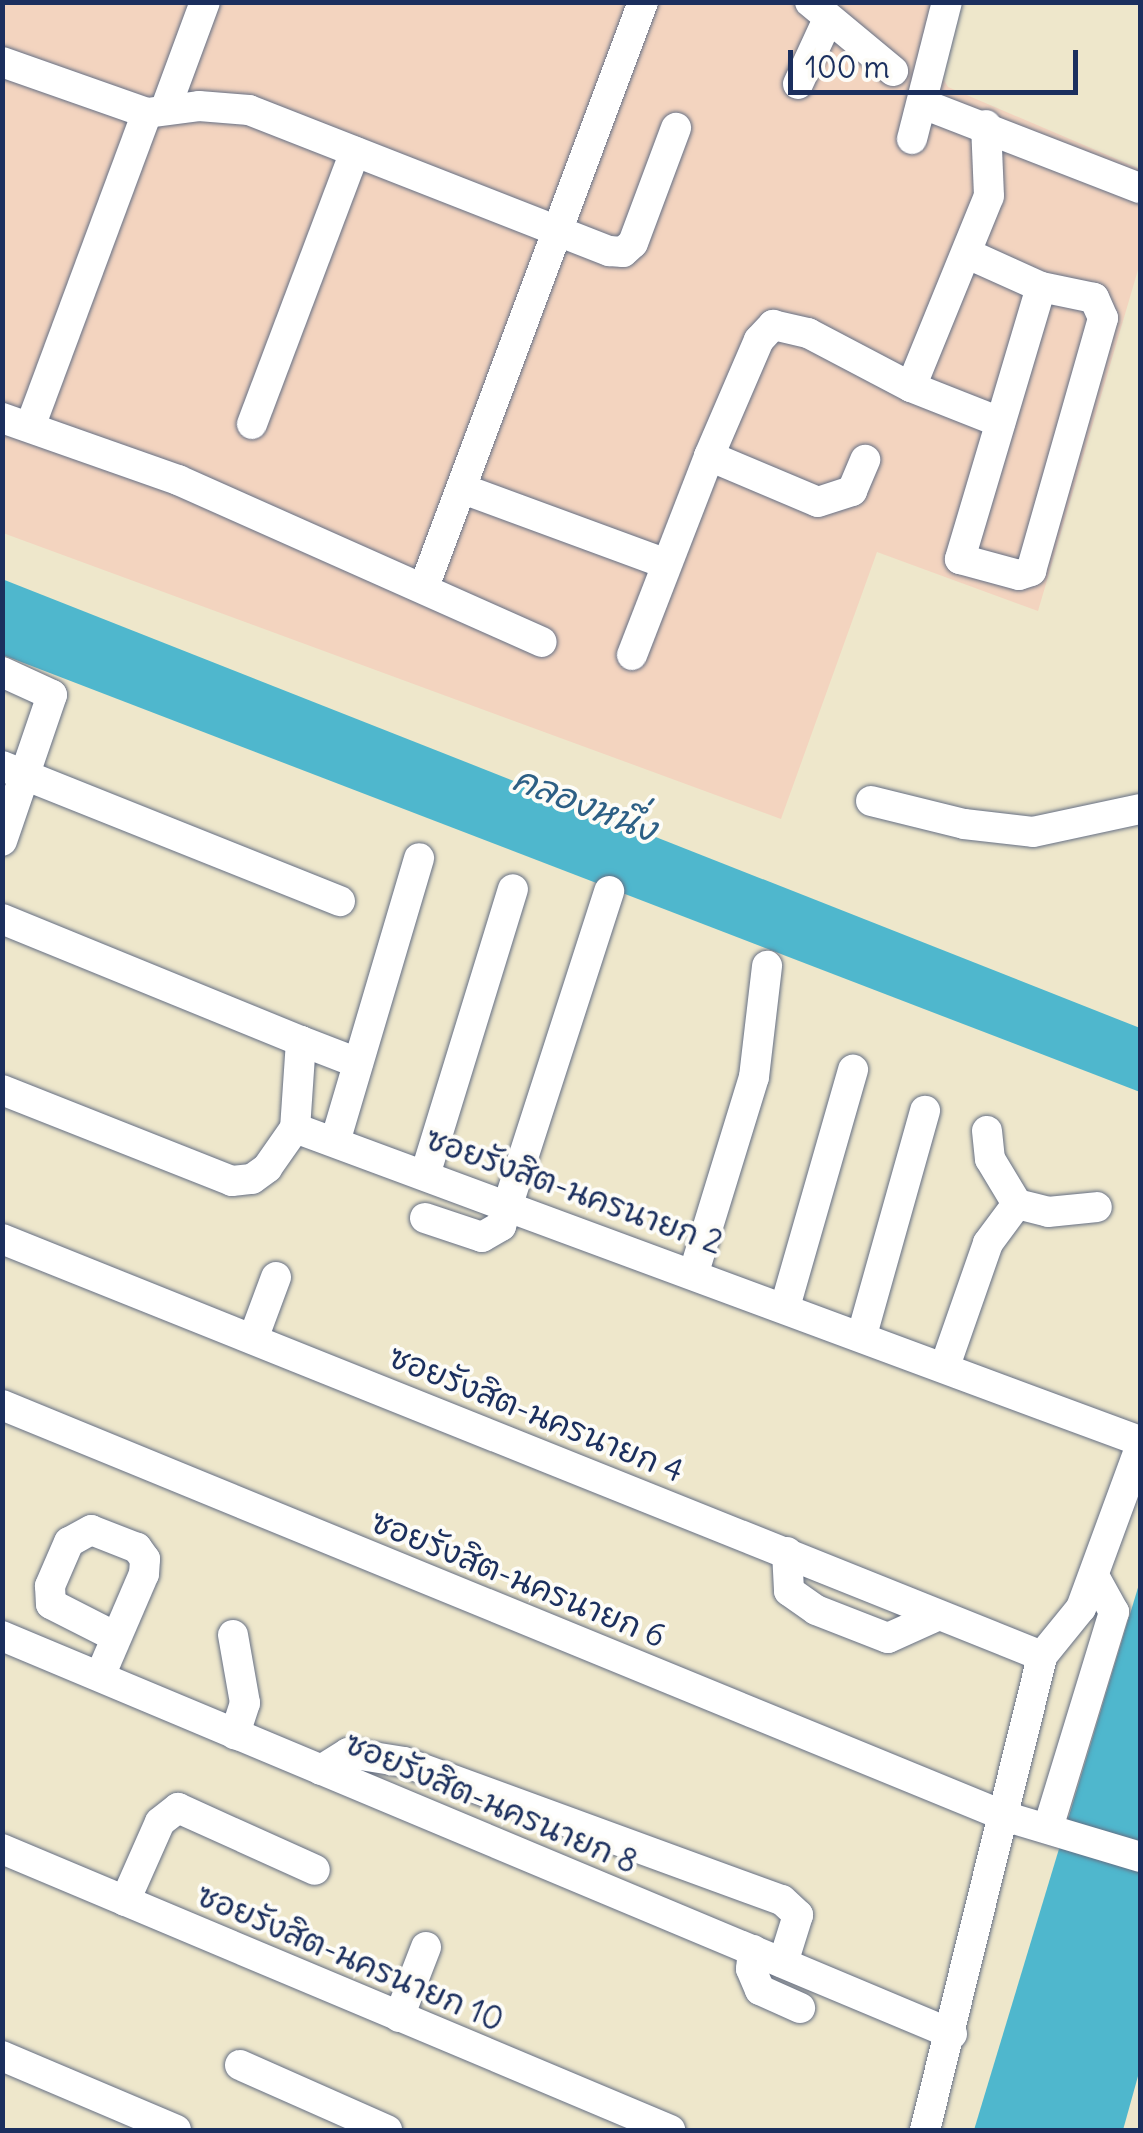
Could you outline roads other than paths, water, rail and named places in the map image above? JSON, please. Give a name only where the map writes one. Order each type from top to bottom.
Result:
[{"type":"street","points":[[204,2],[16,423],[178,480],[542,642]]},
{"type":"street","points":[[424,587],[643,2]]},
{"type":"street","points":[[912,140],[947,2]]},
{"type":"street","points":[[798,84],[819,10],[893,72]]},
{"type":"street","points":[[2,62],[156,111],[250,110],[624,252],[633,243],[676,128]]},
{"type":"street","points":[[923,104],[986,125],[1140,188]]},
{"type":"street","points":[[911,387],[968,254],[988,196],[986,125]]},
{"type":"street","points":[[252,424],[355,152]]},
{"type":"street","points":[[968,254],[1041,287],[1094,298],[1102,318],[1032,571],[1019,575],[960,560],[1041,287]]},
{"type":"street","points":[[632,654],[709,456],[759,340],[772,325],[808,334],[911,387],[1000,422]]},
{"type":"street","points":[[709,456],[818,502],[852,491],[866,460]]},
{"type":"street","points":[[463,488],[667,564]]},
{"type":"street","points":[[2,672],[52,696],[14,771],[2,841]]},
{"type":"street","points":[[14,771],[340,901]]},
{"type":"street","points":[[871,800],[964,824],[1032,832],[1140,809]]},
{"type":"street","points":[[335,1142],[419,858]]},
{"type":"street","points":[[424,1174],[514,889]]},
{"type":"street","points":[[425,1218],[482,1237],[494,1234],[510,1206],[609,891]]},
{"type":"street","points":[[2,919],[358,1063]]},
{"type":"street","points":[[694,1272],[754,1077],[767,966]]},
{"type":"street","points":[[2,1090],[232,1181],[252,1179],[267,1168],[295,1128],[301,1041]]},
{"type":"street","points":[[785,1307],[853,1070]]},
{"type":"street","points":[[862,1335],[925,1111]]},
{"type":"street","name":"ซอยรังสิต-นครนายก 2","points":[[295,1128],[945,1366],[1140,1445]]},
{"type":"street","points":[[987,1131],[990,1160],[1017,1204],[1048,1212],[1097,1207]]},
{"type":"street","points":[[945,1366],[988,1243],[1017,1204]]},
{"type":"street","name":"ซอยรังสิต-นครนายก 4","points":[[2,1239],[787,1552],[937,1616],[1086,1694]]},
{"type":"street","points":[[253,1339],[276,1277]]},
{"type":"street","name":"ซอยรังสิต-นครนายก 6","points":[[2,1406],[1007,1817],[1140,1856]]},
{"type":"street","points":[[925,2130],[1007,1817],[1039,1668],[1081,1608],[1095,1578],[1140,1445]]},
{"type":"street","points":[[787,1552],[789,1591],[816,1610],[888,1638],[937,1616]]},
{"type":"street","points":[[1055,1830],[1086,1694],[1114,1612],[1095,1578]]},
{"type":"street","points":[[233,1635],[245,1687],[235,1734]]},
{"type":"street","name":"ซอยรังสิต-นครนายก 8","points":[[2,1636],[952,2034]]},
{"type":"street","points":[[100,1676],[116,1637]]},
{"type":"street","points":[[322,1770],[348,1753],[404,1762],[782,1900],[798,1915],[783,1963]]},
{"type":"street","points":[[125,1900],[160,1822],[178,1808],[315,1870]]},
{"type":"street","name":"ซอยรังสิต-นครนายก 10","points":[[2,1849],[670,2130]]},
{"type":"street","points":[[399,2016],[426,1947]]},
{"type":"street","points":[[753,1950],[751,1970],[760,1990],[800,2008]]},
{"type":"street","points":[[2,2056],[160,2127]]},
{"type":"street","points":[[240,2064],[387,2130]]},
{"type":"water","points":[[2,579],[1140,1028],[1140,1092],[3,655]]},
{"type":"water","points":[[1140,1581],[1140,2069],[1123,2130],[974,2130]]},
{"type":"water label","name":"คลองหนึ่ง","points":[[585,803]]}]
